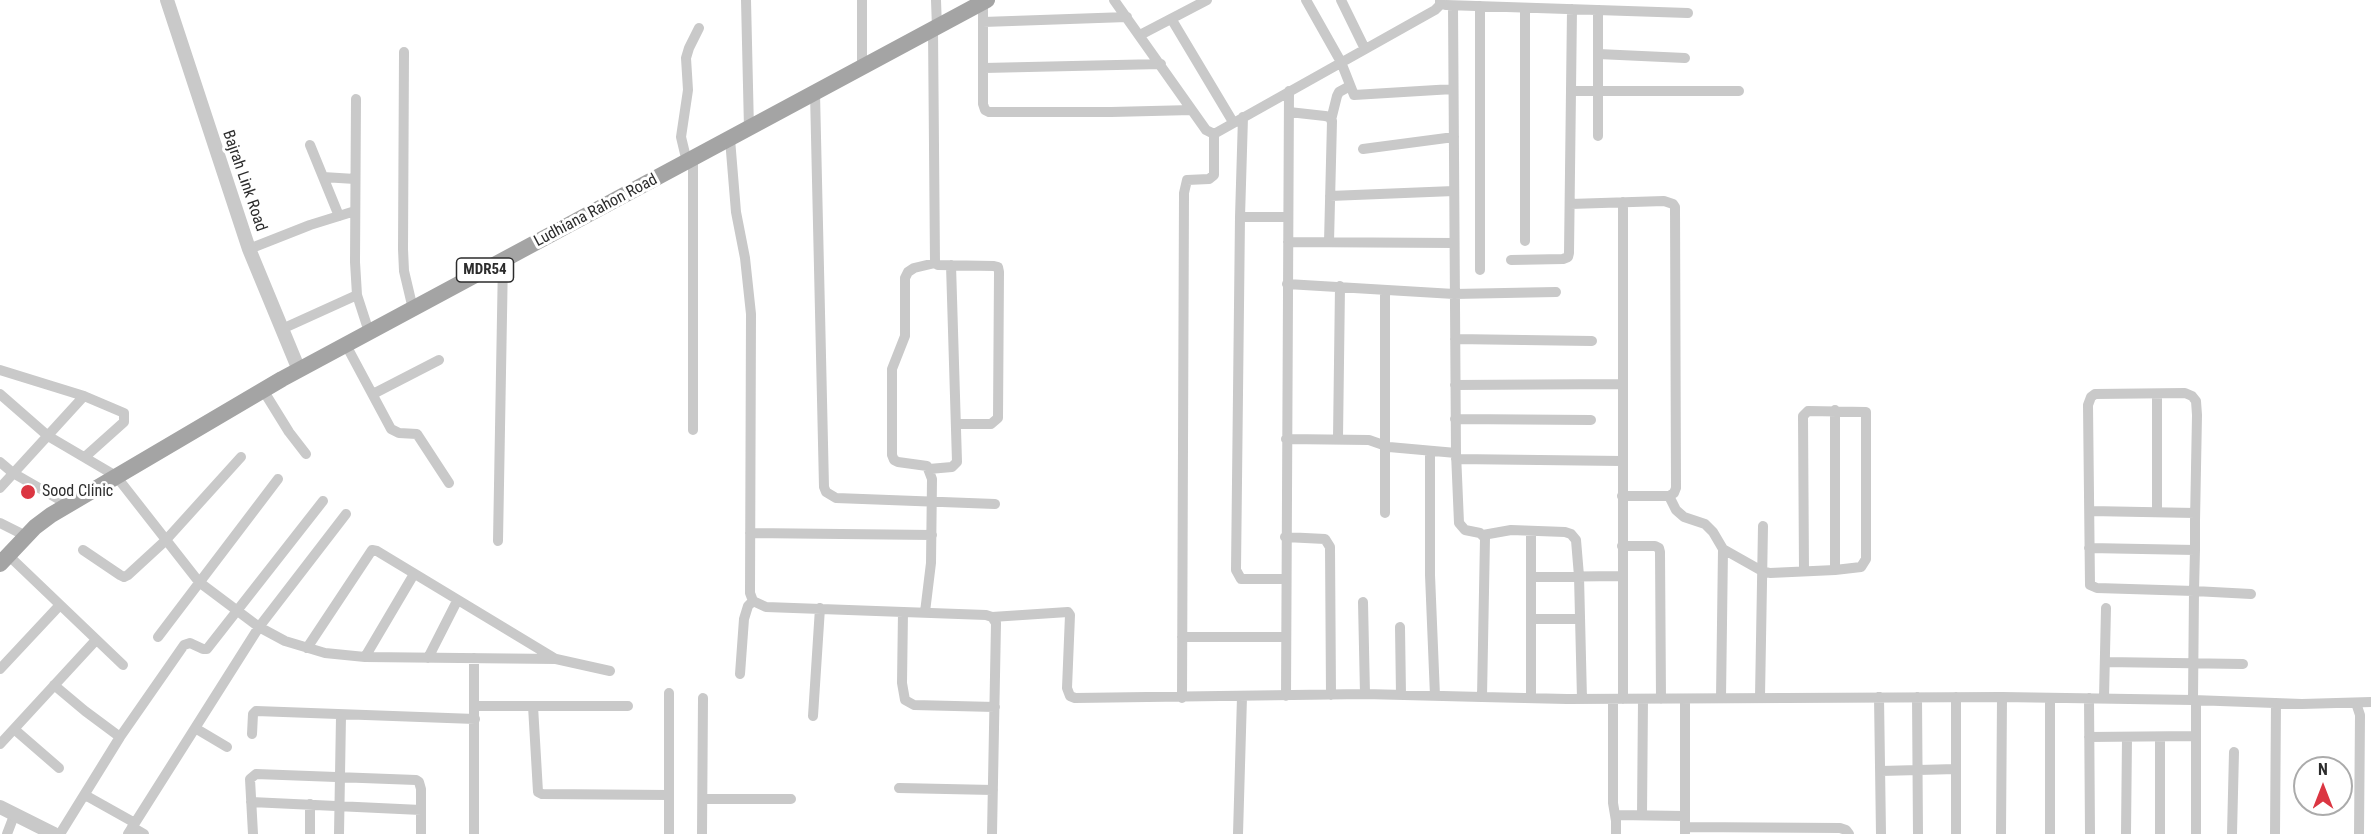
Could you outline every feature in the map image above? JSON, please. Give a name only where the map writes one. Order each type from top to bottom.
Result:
[{"type":"main road","name":"Ludhiana Rahon Road","points":[[4,560],[43,521],[68,504],[263,390],[985,1]]},
{"type":"street","name":"Bajrah Link Road","points":[[167,0],[249,249],[299,370]]},
{"type":"street","points":[[746,0],[749,129]]},
{"type":"street","points":[[862,0],[862,68]]},
{"type":"street","points":[[935,263],[936,0]]},
{"type":"street","points":[[1114,0],[1206,130],[1214,134]]},
{"type":"street","points":[[1140,35],[1207,0]]},
{"type":"street","points":[[1306,0],[1341,62],[1354,95],[1453,89]]},
{"type":"street","points":[[1341,0],[1365,49]]},
{"type":"street","points":[[985,1],[983,22],[983,104],[985,111],[1192,110]]},
{"type":"street","points":[[1214,134],[1365,49],[1440,3],[1453,6],[1525,8],[1537,4],[1572,9],[1688,13]]},
{"type":"street","points":[[1453,6],[1455,419],[1459,523],[1465,530],[1483,535],[1511,530],[1565,532],[1571,534],[1576,540],[1582,699]]},
{"type":"street","points":[[1480,6],[1480,270]]},
{"type":"street","points":[[1525,8],[1525,241]]},
{"type":"street","points":[[1511,260],[1568,257],[1569,253],[1572,9]]},
{"type":"street","points":[[1598,10],[1598,136]]},
{"type":"street","points":[[983,22],[1127,17]]},
{"type":"street","points":[[1172,20],[1238,120],[1240,217],[1236,570],[1241,579],[1285,579]]},
{"type":"street","points":[[693,430],[690,160],[681,137],[688,90],[686,58],[688,48],[699,28]]},
{"type":"street","points":[[404,52],[403,249],[404,271],[413,309]]},
{"type":"street","points":[[1598,54],[1685,58]]},
{"type":"street","points":[[984,68],[1161,64]]},
{"type":"street","points":[[1329,242],[1331,120],[1337,96],[1350,86]]},
{"type":"street","points":[[1286,696],[1284,637],[1289,91]]},
{"type":"street","points":[[1571,91],[1739,91]]},
{"type":"street","points":[[816,93],[824,487],[830,496],[836,498],[995,504]]},
{"type":"street","points":[[356,99],[357,295],[369,332]]},
{"type":"street","points":[[1289,112],[1325,116],[1331,120]]},
{"type":"street","points":[[1182,698],[1184,193],[1187,180],[1209,179],[1214,175],[1214,134]]},
{"type":"street","points":[[1363,149],[1454,137]]},
{"type":"street","points":[[730,139],[736,212],[745,258],[751,314],[750,593],[753,601],[766,607],[925,612],[992,617],[1068,612],[1070,615],[1067,688],[1070,696],[1075,698],[1365,694],[1582,699],[2002,697],[2276,703],[2371,702]]},
{"type":"street","points":[[310,145],[339,216]]},
{"type":"street","points":[[323,177],[355,179]]},
{"type":"street","points":[[1330,196],[1454,191]]},
{"type":"street","points":[[1570,204],[1669,201],[1674,207],[1676,488],[1669,496],[1622,496]]},
{"type":"street","points":[[1616,834],[1616,815],[1613,803],[1622,576],[1623,202]]},
{"type":"street","points":[[249,249],[355,211]]},
{"type":"street","points":[[1240,217],[1287,217]]},
{"type":"street","points":[[1288,242],[1454,243]]},
{"type":"street","points":[[498,541],[503,260]]},
{"type":"street","points":[[951,265],[956,465],[952,468],[929,469],[919,463],[894,460],[892,369],[905,336],[905,278],[908,272],[914,268],[935,263],[998,267],[998,418],[991,424],[956,424]]},
{"type":"street","points":[[1287,284],[1455,294],[1556,292]]},
{"type":"street","points":[[1338,438],[1340,286]]},
{"type":"street","points":[[1385,290],[1385,513]]},
{"type":"street","points":[[282,329],[357,295]]},
{"type":"street","points":[[1455,339],[1592,341]]},
{"type":"street","points":[[346,345],[394,432],[417,434],[449,483]]},
{"type":"street","points":[[373,394],[439,360]]},
{"type":"street","points":[[0,370],[84,396],[124,413],[124,422],[86,456]]},
{"type":"street","points":[[1455,385],[1622,384]]},
{"type":"street","points":[[263,390],[289,432],[306,454]]},
{"type":"street","points":[[0,394],[48,436],[86,456],[116,476],[199,582],[259,627],[285,640],[325,653],[365,657],[556,659],[610,671]]},
{"type":"street","points":[[2196,834],[2194,663],[2194,591],[2194,550],[2196,401],[2189,394],[2095,394],[2091,397],[2088,405],[2090,511],[2088,582],[2093,587],[2194,591],[2251,594]]},
{"type":"street","points":[[2157,394],[2157,512]]},
{"type":"street","points":[[0,488],[84,396]]},
{"type":"street","points":[[1669,496],[1676,510],[1684,517],[1705,524],[1713,532],[1723,549],[1762,572],[1804,572],[1861,567],[1866,558],[1867,414],[1863,410],[1808,411],[1803,416],[1804,572]]},
{"type":"street","points":[[1835,570],[1836,411]]},
{"type":"street","points":[[1455,419],[1591,420]]},
{"type":"street","points":[[1286,439],[1369,440],[1385,445],[1456,456],[1622,461]]},
{"type":"street","points":[[1430,451],[1430,575],[1435,696]]},
{"type":"street","points":[[84,550],[124,577],[128,575],[165,541],[242,457]]},
{"type":"street","points":[[0,462],[13,474],[68,504]]},
{"type":"street","points":[[925,612],[933,501],[929,469]]},
{"type":"street","points":[[158,637],[278,479]]},
{"type":"street","points":[[60,834],[120,737],[184,645],[190,643],[207,649],[323,501]]},
{"type":"street","points":[[2090,511],[2195,513]]},
{"type":"street","points":[[132,828],[259,627],[346,514]]},
{"type":"street","points":[[0,523],[26,536]]},
{"type":"street","points":[[1760,697],[1763,526]]},
{"type":"street","points":[[1531,531],[1531,698]]},
{"type":"street","points":[[750,533],[932,535]]},
{"type":"street","points":[[1482,697],[1483,535]]},
{"type":"street","points":[[1285,537],[1325,539],[1330,547],[1331,695]]},
{"type":"street","points":[[1622,546],[1659,548],[1661,699]]},
{"type":"street","points":[[2089,548],[2194,550]]},
{"type":"street","points":[[1722,698],[1723,549]]},
{"type":"street","points":[[307,648],[369,552],[377,551],[556,659]]},
{"type":"street","points":[[4,560],[59,606],[123,665]]},
{"type":"street","points":[[365,657],[414,574]]},
{"type":"street","points":[[1532,577],[1622,576]]},
{"type":"street","points":[[428,658],[457,601]]},
{"type":"street","points":[[740,674],[744,619],[748,606],[753,601]]},
{"type":"street","points":[[1363,602],[1365,694]]},
{"type":"street","points":[[0,669],[59,606]]},
{"type":"street","points":[[813,716],[820,608]]},
{"type":"street","points":[[2104,698],[2106,608]]},
{"type":"street","points":[[903,612],[902,683],[905,700],[914,705],[995,708]]},
{"type":"street","points":[[992,617],[996,623],[992,834]]},
{"type":"street","points":[[1532,619],[1580,619]]},
{"type":"street","points":[[1400,627],[1401,695]]},
{"type":"street","points":[[1182,637],[1284,637]]},
{"type":"street","points":[[0,744],[96,640]]},
{"type":"street","points":[[474,658],[474,834]]},
{"type":"street","points":[[2105,662],[2243,664]]},
{"type":"street","points":[[54,685],[120,737]]},
{"type":"street","points":[[669,693],[669,834]]},
{"type":"street","points":[[1238,834],[1242,697]]},
{"type":"street","points":[[1879,697],[1881,834]]},
{"type":"street","points":[[1917,697],[1918,834]]},
{"type":"street","points":[[1956,697],[1956,834]]},
{"type":"street","points":[[2001,834],[2002,697]]},
{"type":"street","points":[[702,834],[703,698]]},
{"type":"street","points":[[2050,698],[2050,834]]},
{"type":"street","points":[[2089,698],[2090,834]]},
{"type":"street","points":[[1642,815],[1643,699]]},
{"type":"street","points":[[1685,699],[1685,826]]},
{"type":"street","points":[[2275,834],[2276,703]]},
{"type":"street","points":[[2356,703],[2360,715],[2359,834]]},
{"type":"street","points":[[474,706],[628,706]]},
{"type":"street","points":[[533,706],[538,792],[669,795]]},
{"type":"street","points":[[252,734],[253,714],[256,711],[340,716],[475,719]]},
{"type":"street","points":[[339,834],[340,716]]},
{"type":"street","points":[[195,728],[227,747]]},
{"type":"street","points":[[14,729],[59,768]]},
{"type":"street","points":[[2089,737],[2196,736]]},
{"type":"street","points":[[2127,737],[2127,834]]},
{"type":"street","points":[[2160,737],[2160,834]]},
{"type":"street","points":[[2232,834],[2234,752]]},
{"type":"street","points":[[1881,771],[1956,769]]},
{"type":"street","points":[[253,834],[250,779],[256,774],[416,780],[421,785],[421,834]]},
{"type":"street","points":[[899,788],[993,790]]},
{"type":"street","points":[[85,795],[144,834]]},
{"type":"street","points":[[703,798],[791,799]]},
{"type":"street","points":[[251,802],[421,810]]},
{"type":"street","points":[[310,804],[310,834]]},
{"type":"street","points":[[0,807],[54,834]]},
{"type":"street","points":[[7,834],[15,813]]},
{"type":"street","points":[[1616,815],[1642,815],[1685,826],[1812,831],[1840,828],[1849,834]]},
{"type":"place","name":"Sood Clinic","points":[[28,492]]}]
